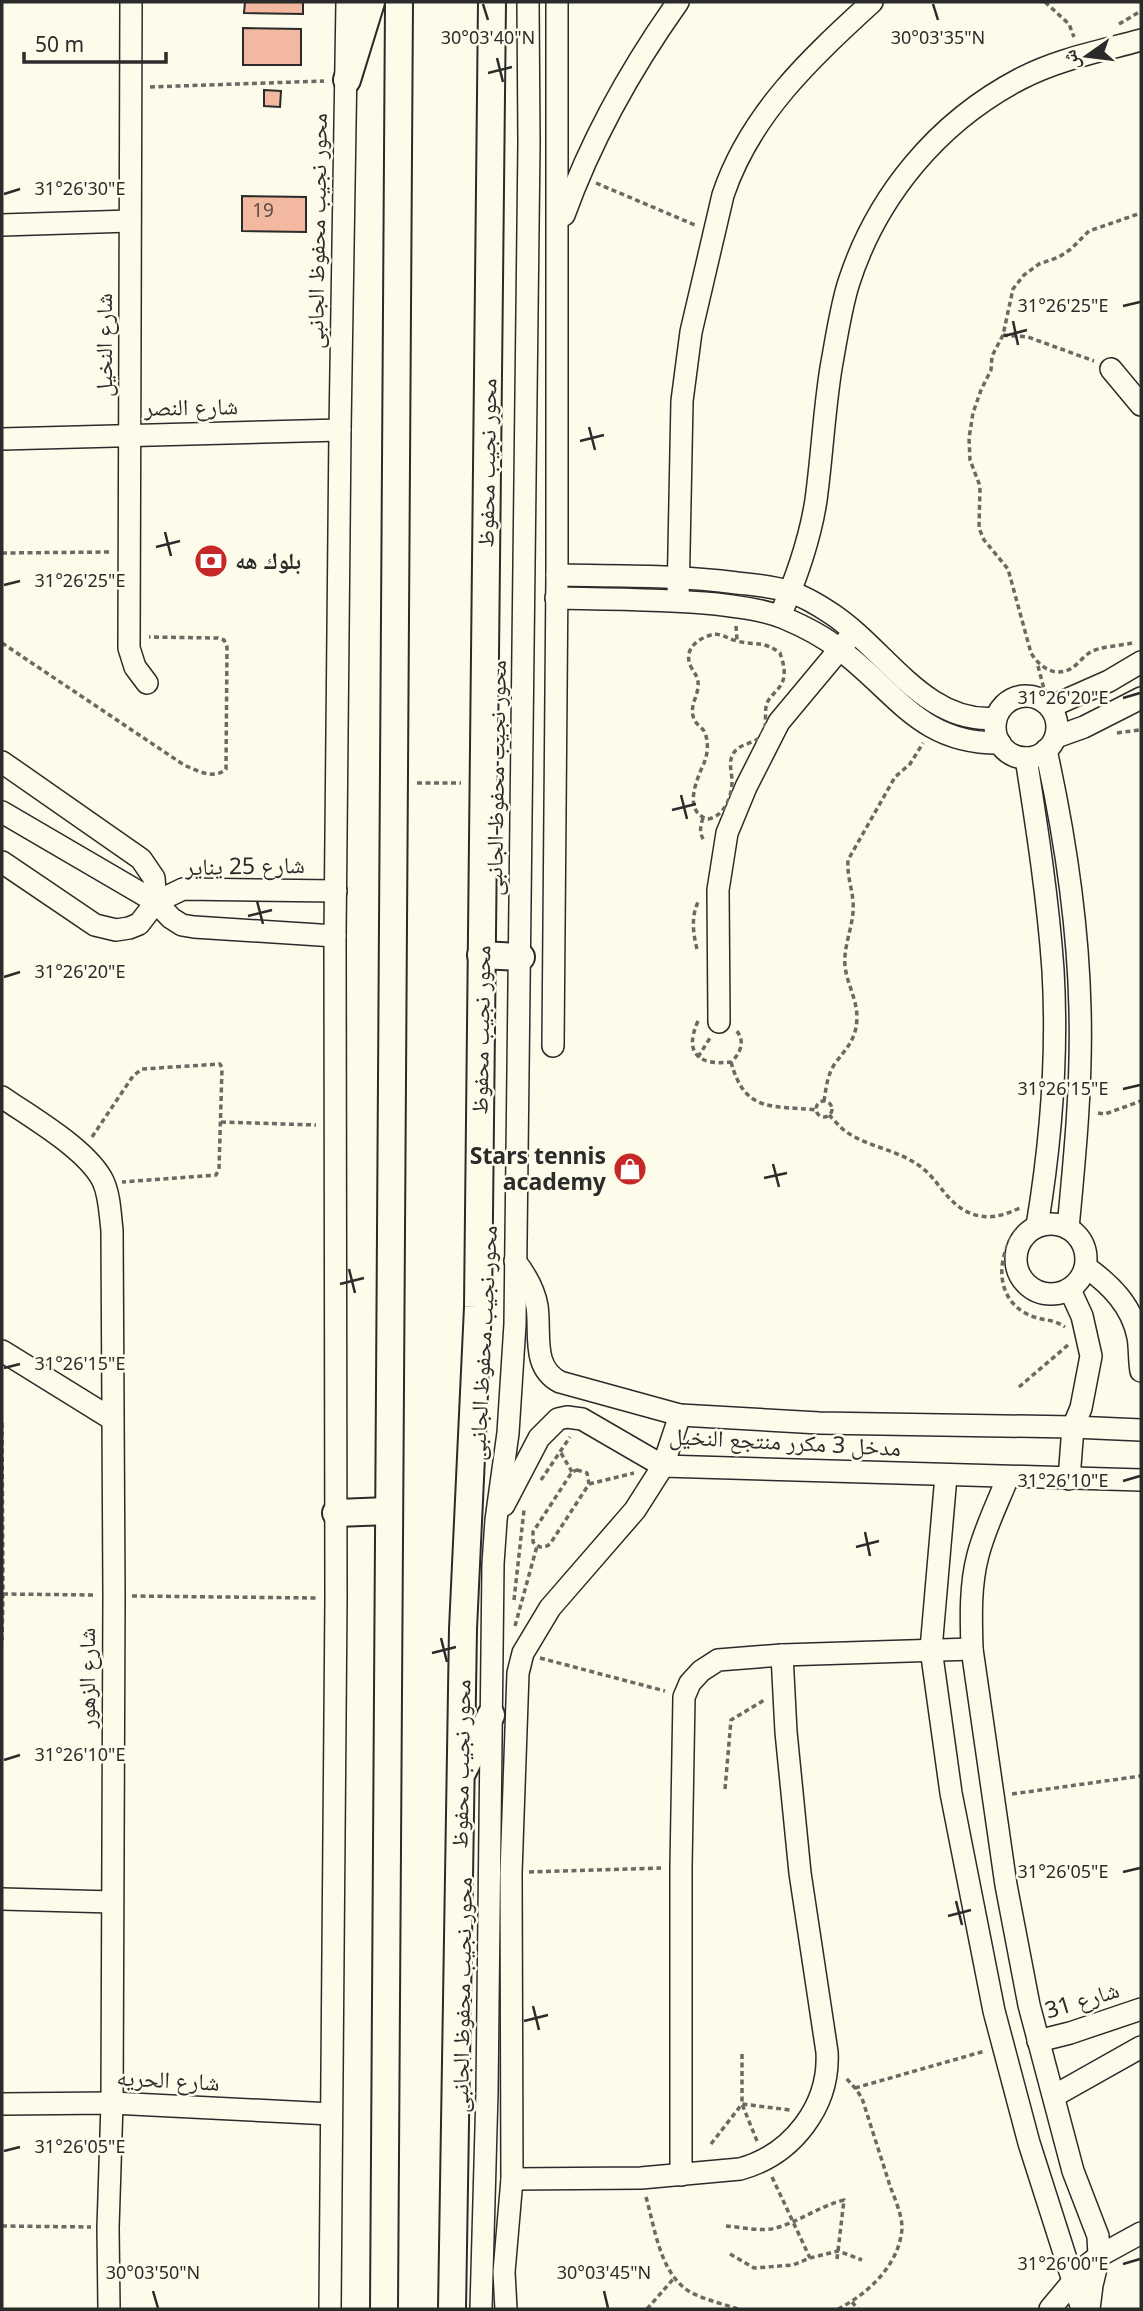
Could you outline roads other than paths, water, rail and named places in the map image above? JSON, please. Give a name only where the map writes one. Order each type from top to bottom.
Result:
[{"type":"main road","points":[[346,80],[371,2]]},
{"type":"main road","points":[[384,2309],[399,2]]},
{"type":"main road","name":"محور نجيب محفوظ","points":[[452,2309],[463,1629],[478,1307],[492,2]]},
{"type":"main road","points":[[481,955],[521,957]]},
{"type":"main road","points":[[337,1513],[389,1511]]},
{"type":"main road","points":[[460,1775],[491,1715]]},
{"type":"street","name":"شارع النخيل","points":[[131,2],[129,648],[135,667],[147,683]]},
{"type":"street","name":"محور نجيب محفوظ الجانبى","points":[[330,2309],[337,1599],[335,936],[347,2]]},
{"type":"street","name":"محور نجيب محفوظ الجانبى","points":[[481,2309],[487,2092],[493,1564],[512,1378],[515,1261],[521,957],[530,60],[528,2]]},
{"type":"street","points":[[553,1046],[557,575],[557,2]]},
{"type":"street","points":[[558,230],[578,175],[625,85],[678,2]]},
{"type":"street","points":[[678,600],[682,401],[691,332],[723,195],[730,175],[776,100],[811,59],[872,2]]},
{"type":"street","points":[[780,617],[802,558],[814,510],[831,369],[848,286],[863,247],[903,175],[958,120],[1021,79],[1073,58],[1141,40]]},
{"type":"street","points":[[2,225],[130,221]]},
{"type":"street","points":[[1111,369],[1141,405]]},
{"type":"street","name":"شارع النصر","points":[[2,439],[340,430]]},
{"type":"street","points":[[557,575],[678,577],[732,582],[790,592],[830,612],[855,631],[930,701],[964,716],[981,720],[996,718]]},
{"type":"street","points":[[556,598],[678,600],[757,610],[780,617],[813,632],[840,649],[932,728],[964,740],[1000,743]]},
{"type":"street","points":[[719,1022],[718,890],[727,833],[746,787],[779,722],[855,631]]},
{"type":"street","points":[[1044,702],[1108,681],[1141,653]]},
{"type":"street","points":[[1068,1228],[1079,1110],[1080,1012],[1075,914],[1051,744],[1057,726],[1055,716],[1044,702],[1025,695],[1013,698],[1002,707],[996,718],[995,731],[1006,751],[1026,758],[1033,757],[1051,744],[1141,698]]},
{"type":"street","points":[[1026,758],[1041,859],[1053,971],[1054,1034],[1051,1122],[1037,1214],[1019,1244],[1017,1269],[1032,1290],[1045,1294],[1070,1290],[1077,1284],[1086,1267],[1087,1255],[1083,1244],[1068,1228],[1047,1224],[1037,1214]]},
{"type":"street","points":[[2,762],[141,859],[154,878],[156,902],[139,924],[129,928],[104,929],[2,862]]},
{"type":"street","points":[[2,812],[156,902],[182,925],[335,936]]},
{"type":"street","name":"شارع 25 يناير","points":[[156,902],[183,889],[336,891]]},
{"type":"street","name":"شارع الزهور","points":[[2,1097],[82,1154],[104,1183],[112,1230],[114,1595],[109,2309]]},
{"type":"street","points":[[515,1261],[534,1295],[540,1361],[547,1373],[560,1381],[680,1415],[819,1423],[1141,1430]]},
{"type":"street","points":[[1086,1267],[1111,1287],[1127,1308],[1139,1339],[1141,1371]]},
{"type":"street","points":[[1069,1479],[1073,1427],[1082,1408],[1091,1356],[1082,1316],[1070,1290]]},
{"type":"street","points":[[2,1351],[112,1419]]},
{"type":"street","points":[[506,2309],[504,2272],[512,2179],[511,1873],[518,1673],[523,1653],[550,1608],[635,1510],[663,1466],[680,1415]]},
{"type":"street","name":"مدخل 3 مكرر منتجع النخيل","points":[[496,1520],[539,1438],[558,1419],[567,1417],[582,1419],[663,1466],[1141,1480]]},
{"type":"street","points":[[946,1476],[931,1649],[951,1793],[982,1956],[1003,2045],[1033,2155],[1082,2309]]},
{"type":"street","points":[[1008,1477],[977,1557],[971,1614],[972,1648],[1017,1945],[1038,2041],[1079,2193],[1098,2236],[1099,2256],[1089,2309]]},
{"type":"street","points":[[681,2175],[684,1697],[690,1682],[718,1660],[972,1648]]},
{"type":"street","points":[[512,2179],[641,2178],[740,2169],[754,2165],[790,2142],[811,2117],[822,2095],[828,2071],[827,2052],[798,1861],[782,1655]]},
{"type":"street","points":[[2,1899],[112,1902]]},
{"type":"street","name":"شارع 31","points":[[1038,2041],[1141,2009]]},
{"type":"street","points":[[1054,2096],[1141,2047]]},
{"type":"street","name":"شارع الحريه","points":[[2,2104],[112,2103],[331,2114]]},
{"type":"street","points":[[1050,2309],[1073,2280],[1099,2256],[1141,2233]]},
{"type":"place","name":"بلوك هه","points":[[211,561]]},
{"type":"place","name":"Stars tennis academy","points":[[630,1169]]}]
